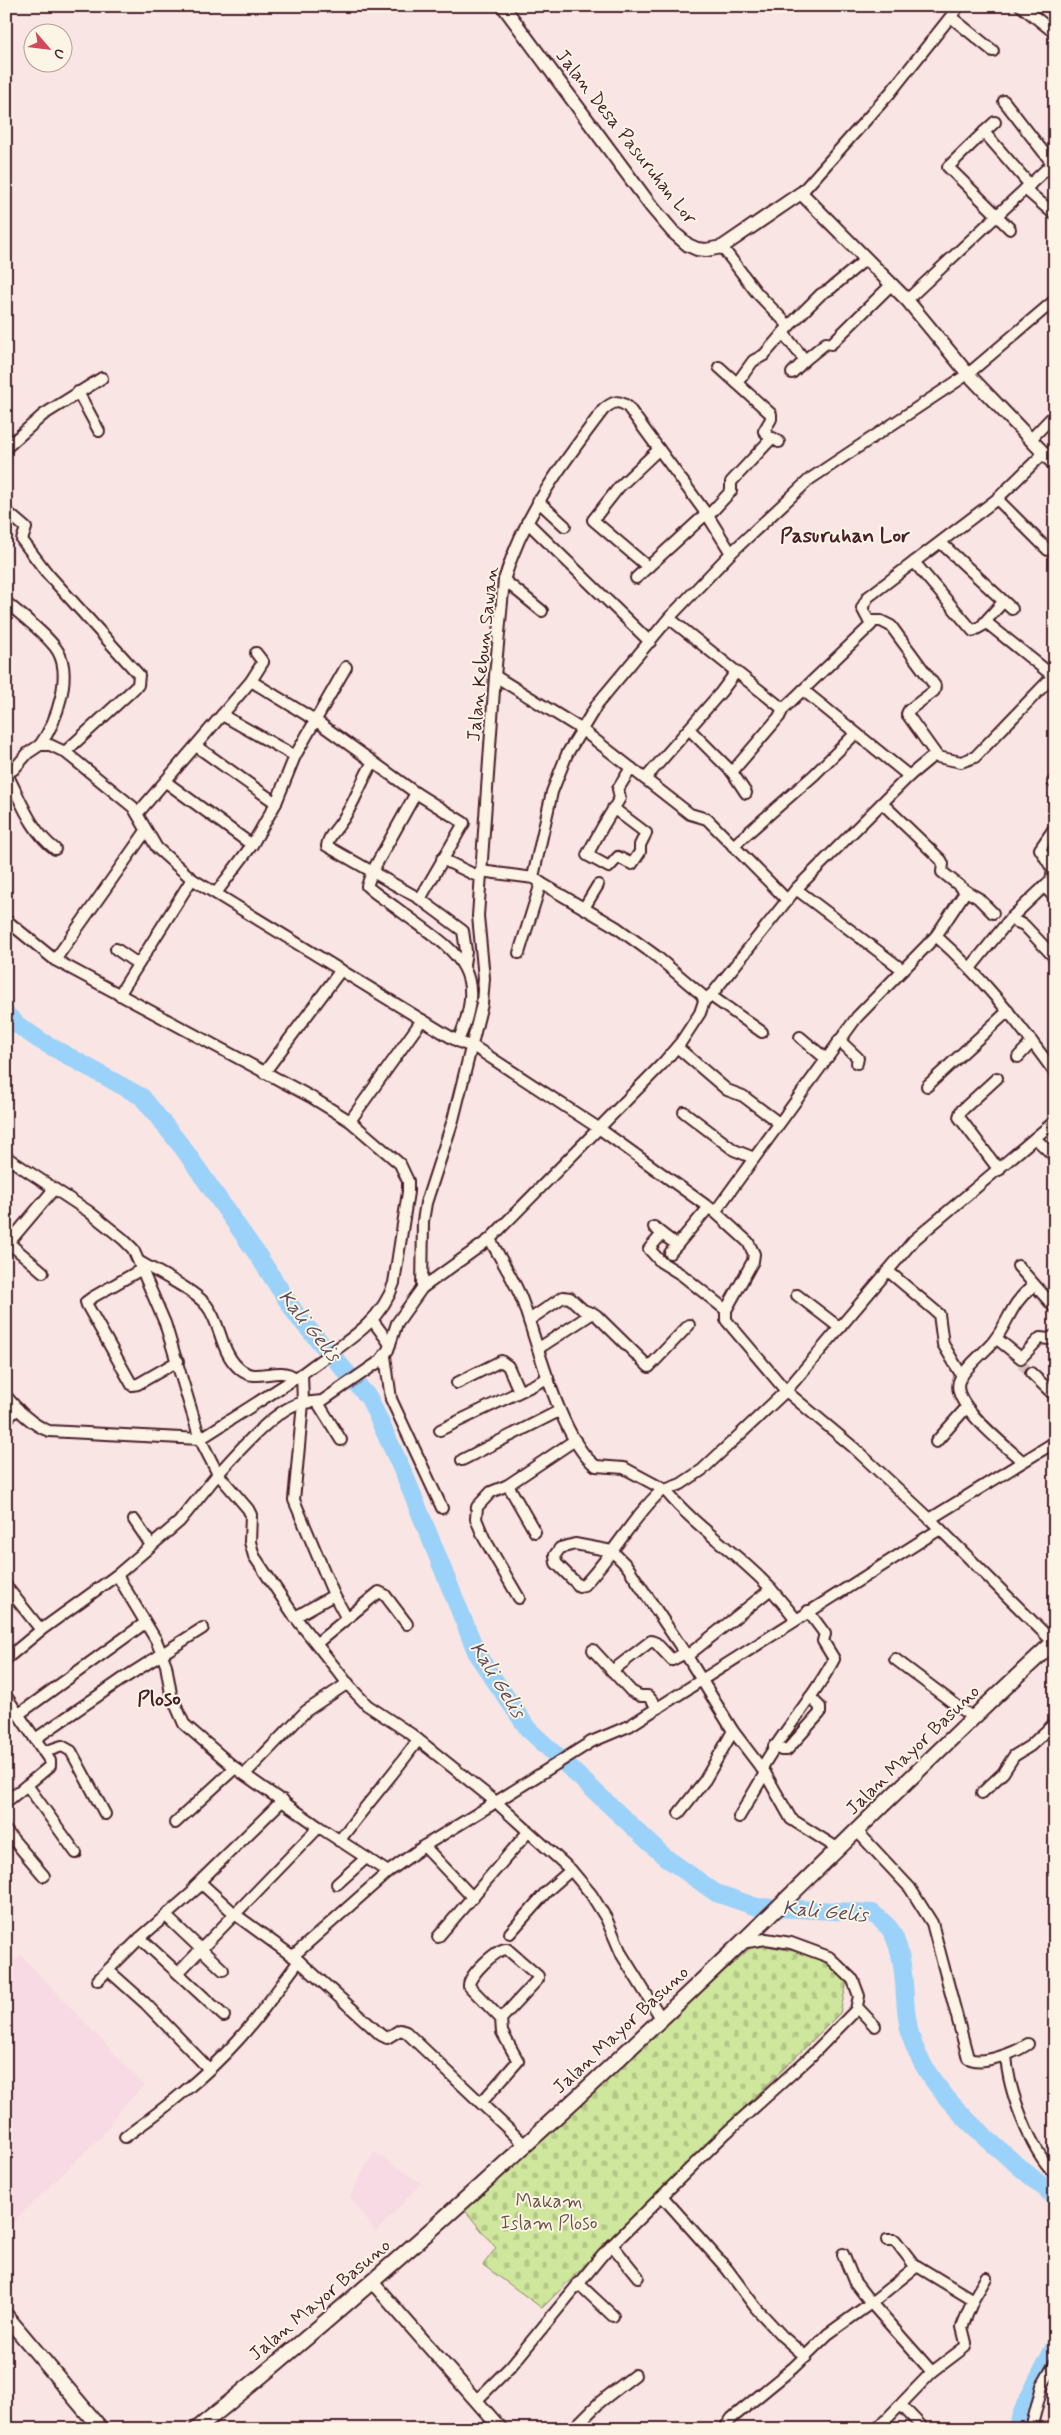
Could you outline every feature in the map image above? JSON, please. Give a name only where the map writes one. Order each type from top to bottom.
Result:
[{"type":"main road","name":"Jalan Mayor Basuno","points":[[198,2429],[372,2282],[524,2144],[744,1940],[813,1871],[1054,1642]]},
{"type":"main road","points":[[6,2316],[101,2429]]},
{"type":"street","name":"Jalan Desa Pasuruhan Lor","points":[[503,6],[651,206],[673,232],[688,245],[697,249],[722,247],[801,193]]},
{"type":"street","points":[[959,6],[890,93],[801,193],[907,300],[968,374],[1055,466]]},
{"type":"street","points":[[1021,6],[1055,34]]},
{"type":"street","points":[[950,17],[993,51]]},
{"type":"street","points":[[907,300],[1054,162],[1004,101]]},
{"type":"street","points":[[996,122],[944,166],[1010,229]]},
{"type":"street","points":[[984,132],[1027,187],[1055,215]]},
{"type":"street","points":[[722,247],[786,329],[805,360]]},
{"type":"street","points":[[737,383],[753,361],[764,356],[786,329],[821,294],[830,289],[866,259]]},
{"type":"street","points":[[792,373],[826,343],[831,344],[891,285]]},
{"type":"street","points":[[538,881],[533,874],[555,780],[580,730],[598,703],[669,618],[732,553],[817,474],[968,374],[1055,300]]},
{"type":"street","points":[[636,578],[707,515],[731,491],[731,482],[775,441],[764,431],[772,419],[771,414],[718,368]]},
{"type":"street","points":[[6,448],[44,415],[102,378]]},
{"type":"street","points":[[78,392],[99,431]]},
{"type":"street","name":"Jalan Kebun Sawan","points":[[465,1044],[484,990],[475,873],[504,580],[515,545],[526,522],[570,453],[603,410],[613,402],[618,401],[628,407],[707,515],[732,553]]},
{"type":"street","points":[[1031,439],[1055,414]]},
{"type":"street","points":[[648,567],[593,520],[615,492],[659,449]]},
{"type":"street","points":[[732,772],[779,717],[783,709],[869,628],[870,621],[863,610],[865,600],[997,499],[1043,454]]},
{"type":"street","points":[[997,499],[1048,550]]},
{"type":"street","points":[[538,501],[565,526]]},
{"type":"street","points":[[6,511],[26,528],[22,540],[47,573],[139,675],[138,685],[65,752]]},
{"type":"street","points":[[526,522],[650,642]]},
{"type":"street","points":[[941,542],[1012,609]]},
{"type":"street","points":[[914,562],[975,631],[1004,602]]},
{"type":"street","points":[[504,580],[542,611]]},
{"type":"street","points":[[6,602],[44,635],[61,657],[61,697],[56,716],[40,745],[28,753],[7,774],[34,829],[42,840],[56,849]]},
{"type":"street","points":[[669,618],[783,709]]},
{"type":"street","points":[[870,621],[881,621],[891,626],[935,686],[934,691],[908,710],[907,714],[937,756]]},
{"type":"street","points":[[6,1659],[41,1630],[117,1575],[178,1522],[250,1439],[271,1421],[292,1406],[318,1403],[339,1391],[383,1358],[397,1323],[422,1288],[490,1239],[600,1129],[677,1047],[695,1022],[707,998],[786,899],[928,759],[937,756],[961,762],[975,757],[1054,675],[989,624],[984,623]]},
{"type":"street","points":[[138,813],[251,681],[263,662],[256,653]]},
{"type":"street","points":[[216,893],[252,845],[276,803],[295,756],[318,722],[346,667]]},
{"type":"street","points":[[645,779],[689,730],[736,672]]},
{"type":"street","points":[[495,676],[580,730],[690,814],[707,819],[786,899]]},
{"type":"street","points":[[251,681],[318,722],[416,793],[464,824],[420,899]]},
{"type":"street","points":[[803,690],[909,776]]},
{"type":"street","points":[[222,715],[295,756]]},
{"type":"street","points":[[689,730],[732,772],[746,793]]},
{"type":"street","points":[[733,846],[814,775],[855,734]]},
{"type":"street","points":[[40,745],[50,745],[65,752],[127,801],[138,813],[146,831],[164,855],[192,879],[422,1020],[465,1044],[600,1129],[712,1209],[748,1242],[754,1254],[753,1262],[726,1310],[726,1320],[786,1391],[853,1447],[930,1519],[1054,1642]]},
{"type":"street","points":[[196,746],[276,803]]},
{"type":"street","points":[[373,762],[362,781],[354,805],[331,836],[327,846],[420,899],[463,932],[466,951],[464,965]]},
{"type":"street","points":[[613,808],[646,834],[640,845],[640,852],[632,864],[618,857],[609,867],[587,856],[613,808],[620,796],[618,789],[631,768]]},
{"type":"street","points":[[166,782],[252,845]]},
{"type":"street","points":[[416,793],[367,884],[369,888],[441,943],[464,965],[470,977],[471,1000],[450,1128],[426,1203],[423,1221],[422,1288]]},
{"type":"street","points":[[882,803],[941,860],[943,864],[942,872],[978,898],[993,913]]},
{"type":"street","points":[[971,967],[1010,919],[1044,886],[1054,873],[1040,849],[1055,827]]},
{"type":"street","points":[[55,960],[146,831]]},
{"type":"street","points":[[442,859],[475,873],[538,881],[616,927],[656,956],[707,998],[762,1032]]},
{"type":"street","points":[[119,995],[192,879]]},
{"type":"street","points":[[519,953],[538,881]]},
{"type":"street","points":[[584,908],[598,885]]},
{"type":"street","points":[[1044,886],[1055,898]]},
{"type":"street","points":[[796,889],[903,970]]},
{"type":"street","points":[[670,1254],[712,1209],[754,1158],[857,1017],[936,936],[966,891]]},
{"type":"street","points":[[1010,919],[1024,925],[1055,958]]},
{"type":"street","points":[[6,920],[55,960],[320,1102],[350,1122],[400,1164],[408,1181],[394,1283],[373,1321],[300,1374],[200,1439],[49,1431],[13,1414],[6,1396]]},
{"type":"street","points":[[936,936],[971,967],[1008,1011],[1055,1073]]},
{"type":"street","points":[[116,949],[138,964]]},
{"type":"street","points":[[264,1073],[341,970]]},
{"type":"street","points":[[927,1086],[1008,1011]]},
{"type":"street","points":[[350,1122],[422,1020]]},
{"type":"street","points":[[800,1037],[826,1059]]},
{"type":"street","points":[[839,1040],[857,1056],[857,1063]]},
{"type":"street","points":[[1018,1057],[1032,1042]]},
{"type":"street","points":[[677,1047],[727,1090],[743,1096],[780,1123]]},
{"type":"street","points":[[997,1078],[961,1110],[959,1117],[999,1170]]},
{"type":"street","points":[[684,1112],[734,1150],[754,1158]]},
{"type":"street","points":[[837,1848],[792,1819],[763,1771],[748,1754],[686,1654],[627,1566],[612,1551],[570,1544],[560,1548],[555,1559],[566,1574],[582,1587],[612,1551],[631,1523],[664,1490],[681,1484],[696,1474],[786,1391],[914,1240],[1055,1121]]},
{"type":"street","points":[[1035,1138],[1055,1157]]},
{"type":"street","points":[[6,1157],[88,1211],[123,1239],[141,1265],[146,1283],[165,1323],[178,1361],[182,1385],[200,1439],[218,1474],[248,1509],[251,1515],[250,1542],[254,1556],[295,1617],[367,1705],[418,1740],[496,1802],[571,1870],[606,1918],[622,1956],[661,2018]]},
{"type":"street","points":[[43,1272],[8,1244],[54,1189]]},
{"type":"street","points":[[677,1245],[658,1231],[649,1249],[661,1262],[682,1275],[726,1310]]},
{"type":"street","points":[[490,1239],[521,1297],[559,1411],[575,1440],[596,1466],[624,1468],[664,1490],[679,1507],[753,1569],[796,1620]]},
{"type":"street","points":[[141,1265],[197,1296],[207,1306],[227,1352],[241,1370],[252,1375],[277,1372],[300,1374]]},
{"type":"street","points":[[141,1265],[86,1302],[86,1305],[132,1385],[138,1384],[178,1361]]},
{"type":"street","points":[[1018,1266],[1033,1286],[1055,1308]]},
{"type":"street","points":[[888,1271],[938,1314],[943,1344],[962,1376]]},
{"type":"street","points":[[1022,1461],[966,1408],[957,1390],[962,1376],[996,1338],[1013,1306],[1033,1286]]},
{"type":"street","points":[[797,1294],[840,1328]]},
{"type":"street","points":[[529,1320],[563,1297],[570,1298],[583,1310],[593,1313],[649,1367],[689,1325]]},
{"type":"street","points":[[539,1348],[593,1313]]},
{"type":"street","points":[[373,1321],[390,1344]]},
{"type":"street","points":[[996,1338],[1021,1361],[1040,1338],[1049,1339],[1055,1335]]},
{"type":"street","points":[[383,1358],[391,1399],[442,1508]]},
{"type":"street","points":[[457,1383],[501,1361],[508,1366],[519,1391]]},
{"type":"street","points":[[1031,1373],[1055,1396]]},
{"type":"street","points":[[300,1374],[303,1404],[296,1459],[294,1500],[334,1595],[346,1617]]},
{"type":"street","points":[[440,1430],[548,1378]]},
{"type":"street","points":[[318,1403],[341,1440]]},
{"type":"street","points":[[936,1442],[966,1408]]},
{"type":"street","points":[[462,1460],[559,1411]]},
{"type":"street","points":[[519,1598],[484,1538],[476,1519],[476,1507],[491,1492],[508,1485],[575,1440]]},
{"type":"street","points":[[930,1519],[1054,1443]]},
{"type":"street","points":[[508,1485],[534,1532]]},
{"type":"street","points":[[134,1520],[151,1545]]},
{"type":"street","points":[[125,2137],[175,2099],[240,2038],[296,1958],[388,1872],[424,1846],[533,1777],[591,1742],[629,1726],[940,1529]]},
{"type":"street","points":[[117,1575],[145,1622],[161,1654],[171,1694],[184,1724],[235,1768],[283,1800],[319,1828],[388,1872]]},
{"type":"street","points":[[6,1586],[41,1630]]},
{"type":"street","points":[[612,1672],[651,1642],[656,1643],[672,1660],[686,1654],[771,1589]]},
{"type":"street","points":[[317,1643],[346,1617],[381,1592],[407,1624]]},
{"type":"street","points":[[295,1617],[334,1595]]},
{"type":"street","points":[[739,1817],[774,1746],[810,1697],[834,1658],[823,1641],[825,1634],[808,1611]]},
{"type":"street","points":[[19,1714],[145,1622]]},
{"type":"street","points":[[35,1738],[203,1628]]},
{"type":"street","points":[[593,1650],[630,1691],[640,1696],[648,1696],[658,1708]]},
{"type":"street","points":[[895,1659],[974,1718]]},
{"type":"street","points":[[245,1774],[306,1711],[348,1683]]},
{"type":"street","points":[[6,1696],[50,1761],[50,1766],[6,1802]]},
{"type":"street","points":[[774,1746],[787,1750],[820,1713],[820,1707],[810,1697]]},
{"type":"street","points":[[982,1793],[1003,1773],[1014,1756],[1030,1746],[1055,1723]]},
{"type":"street","points":[[679,1813],[705,1780],[733,1731]]},
{"type":"street","points":[[339,1841],[372,1797],[393,1776],[418,1740]]},
{"type":"street","points":[[44,1752],[62,1746],[71,1751],[105,1814]]},
{"type":"street","points":[[175,1824],[235,1768]]},
{"type":"street","points":[[27,1785],[76,1852]]},
{"type":"street","points":[[98,1980],[140,1936],[211,1871],[283,1800]]},
{"type":"street","points":[[178,1973],[202,1951],[319,1828]]},
{"type":"street","points":[[6,1830],[44,1876]]},
{"type":"street","points":[[856,1830],[910,1888],[932,1923],[968,2058],[982,2060],[1006,2055],[1016,2052],[1028,2044]]},
{"type":"street","points":[[438,1937],[528,1832]]},
{"type":"street","points":[[424,1846],[473,1898]]},
{"type":"street","points":[[337,1884],[366,1858]]},
{"type":"street","points":[[510,1933],[547,1891],[571,1870]]},
{"type":"street","points":[[140,1936],[202,1884],[236,1915],[296,1958],[381,2035],[387,2038],[400,2030],[406,2032],[524,2144]]},
{"type":"street","points":[[166,1916],[222,1970]]},
{"type":"street","points":[[140,1936],[224,2016]]},
{"type":"street","points":[[476,2401],[512,2366],[578,2283],[612,2245],[726,2133],[809,2058],[857,2007],[859,1996],[853,1980],[829,1957],[783,1942],[766,1939],[744,1940]]},
{"type":"street","points":[[481,2103],[518,2061],[502,2032],[501,2020],[469,1986],[473,1976],[503,1948],[511,1951],[538,1976],[538,1979],[501,2020]]},
{"type":"street","points":[[108,1970],[145,2003],[209,2069]]},
{"type":"street","points":[[857,2007],[875,2026]]},
{"type":"street","points":[[1006,2055],[1007,2067],[1033,2142],[1044,2164],[1055,2174]]},
{"type":"street","points":[[662,2196],[727,2269],[756,2308],[782,2336],[806,2357]]},
{"type":"street","points":[[887,2240],[895,2240],[915,2266]]},
{"type":"street","points":[[612,2245],[638,2277]]},
{"type":"street","points":[[844,2254],[854,2281],[932,2372]]},
{"type":"street","points":[[724,2429],[732,2418],[806,2357],[828,2334],[871,2303],[915,2266],[920,2266],[974,2300]]},
{"type":"street","points":[[877,2429],[932,2372],[964,2347],[966,2343],[962,2327],[986,2278]]},
{"type":"street","points":[[372,2282],[501,2429]]},
{"type":"street","points":[[578,2283],[613,2316]]},
{"type":"street","points":[[1031,2429],[1042,2386],[1055,2362]]},
{"type":"street","points":[[573,2429],[600,2402],[635,2375]]},
{"type":"street","points":[[901,2405],[924,2429]]},
{"type":"shaded area","points":[[21,1955],[144,2085],[112,2119],[108,2129],[6,2229],[6,1968]]},
{"type":"shaded area","points":[[374,2152],[421,2183],[376,2232],[350,2196]]},
{"type":"green space","name":"Makam Islam Ploso","points":[[755,1944],[821,1956],[848,1977],[840,2013],[542,2308],[483,2265],[496,2248],[463,2208],[589,2091]]},
{"type":"waterway","name":"Kali Gelis","points":[[6,1014],[19,1026],[41,1041],[142,1097],[183,1148],[257,1254],[298,1317],[369,1398],[405,1476],[478,1656],[528,1729],[665,1857],[716,1893],[757,1907],[873,1913],[886,1924],[892,1932],[901,1958],[906,2011],[911,2037],[921,2060],[935,2083],[952,2104],[993,2145],[1055,2197]]},
{"type":"waterway","name":"Kali Gelis","points":[[1016,2429],[1025,2405],[1055,2346]]},
{"type":"tunnel","points":[[1021,1364],[1031,1373]]},
{"type":"district","name":"Pasuruhan Lor","points":[[845,536]]},
{"type":"district","name":"Ploso","points":[[159,1699]]}]
